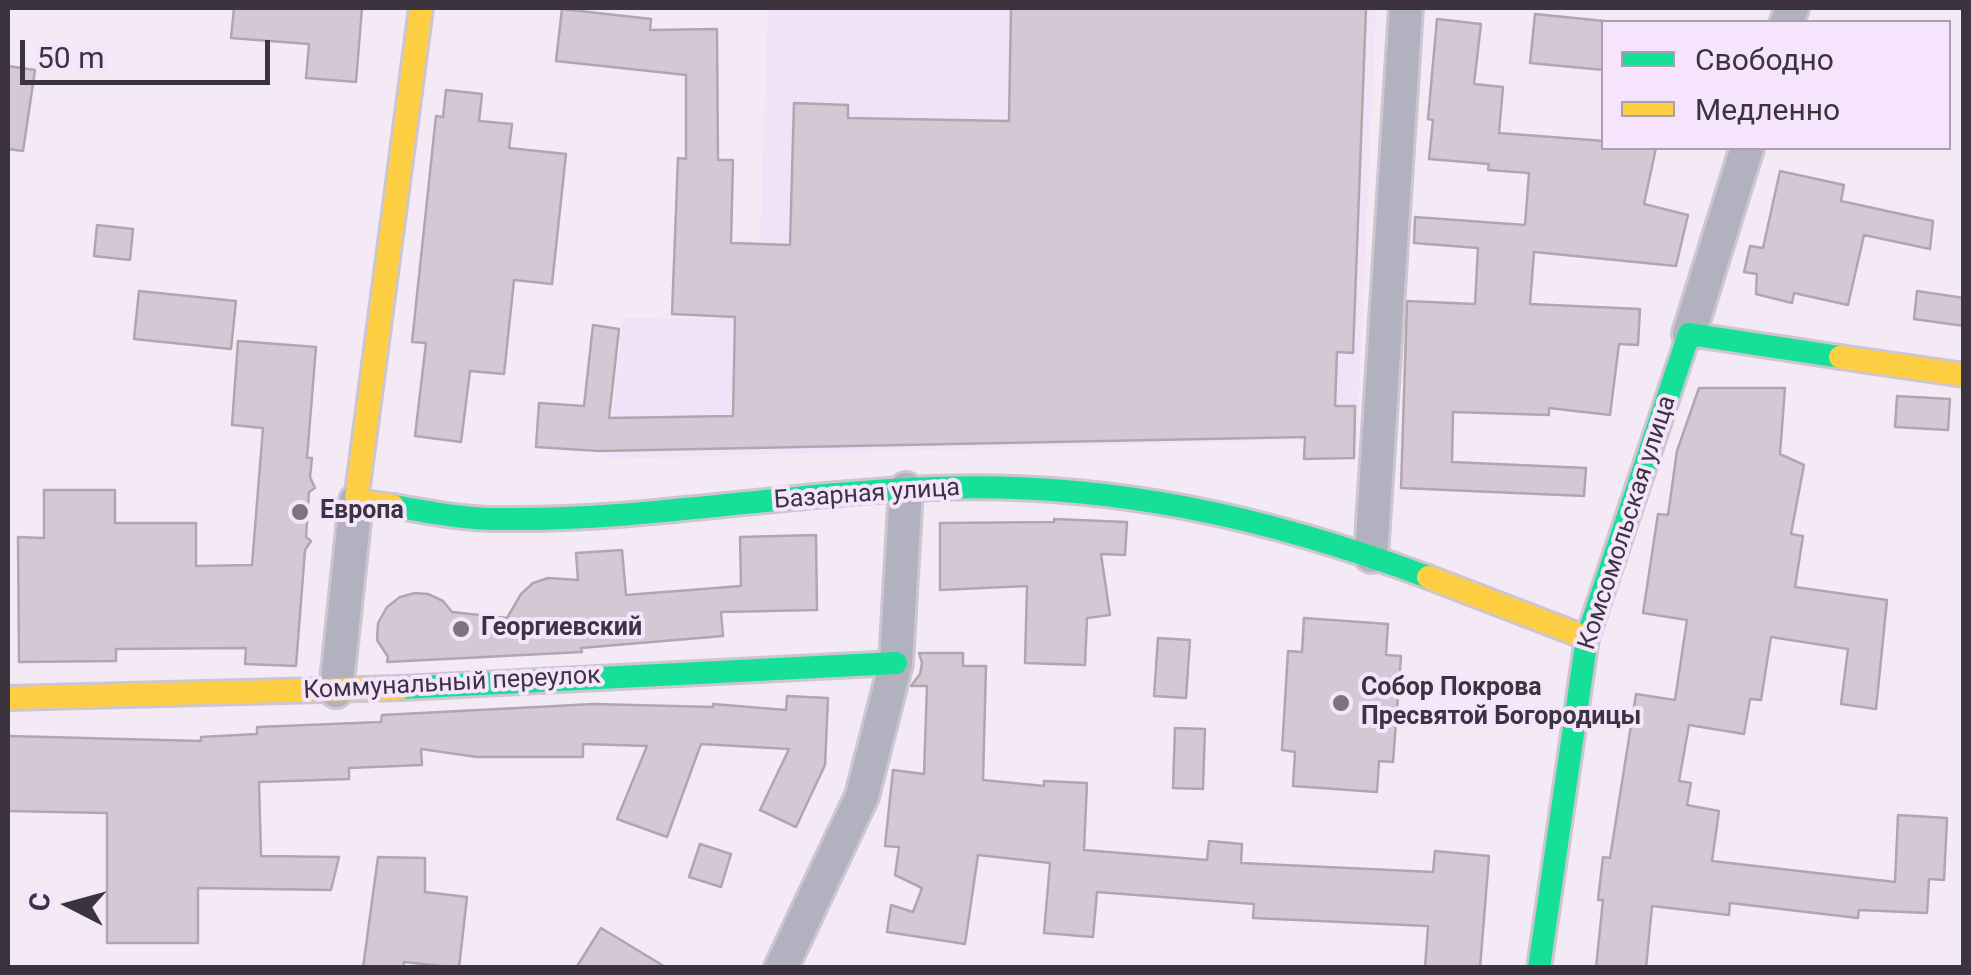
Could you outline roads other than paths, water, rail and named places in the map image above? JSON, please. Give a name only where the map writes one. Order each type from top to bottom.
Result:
[{"type":"main road","points":[[356,501],[421,8]]},
{"type":"main road","points":[[1689,334],[1964,375]]},
{"type":"main road","name":"Комсомольская улица","points":[[1539,968],[1587,638],[1689,334]]},
{"type":"main road","name":"Базарная улица","points":[[356,501],[495,519],[616,516],[906,488],[1084,491],[1194,504],[1371,556],[1587,638]]},
{"type":"main road","name":"Коммунальный переулок","points":[[8,698],[336,691],[896,663]]},
{"type":"street","points":[[1371,556],[1406,8]]},
{"type":"street","name":"Комсомольская улица","points":[[1689,334],[1747,150]]},
{"type":"street","points":[[781,968],[862,796],[896,663],[906,488]]},
{"type":"street","points":[[336,691],[356,501]]},
{"type":"place","name":"Европа","points":[[300,512]]},
{"type":"place","name":"Георгиевский","points":[[461,629]]},
{"type":"place","name":"Собор Покрова Пресвятой Богородицы","points":[[1341,703]]}]
